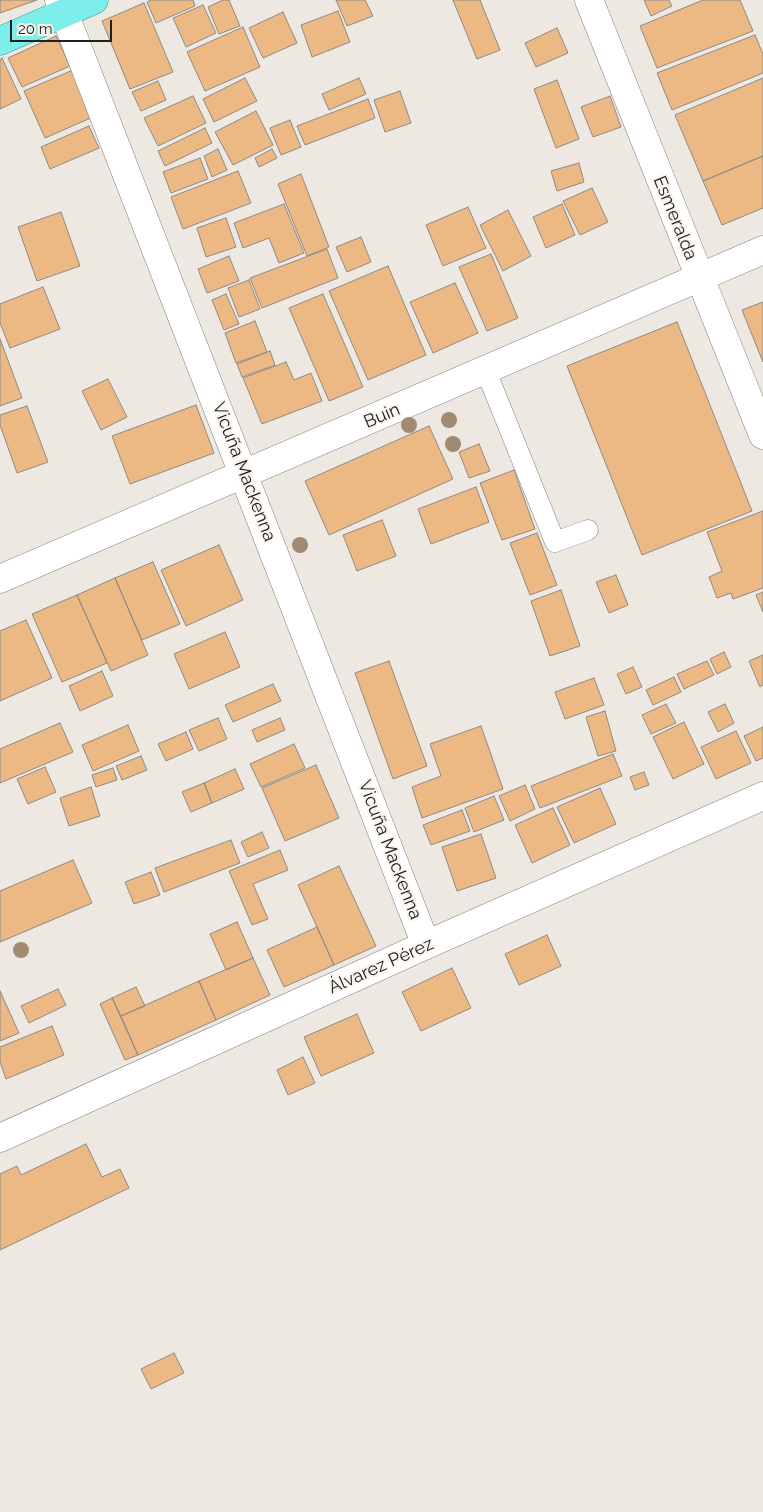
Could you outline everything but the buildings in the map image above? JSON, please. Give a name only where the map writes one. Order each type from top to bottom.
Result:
[{"type":"main road","points":[[0,41],[61,7],[94,0]]},
{"type":"street","name":"Esmeralda","points":[[589,0],[763,435]]},
{"type":"street","name":"Vicuña Mackenna","points":[[61,7],[245,474],[426,945]]},
{"type":"street","name":"Buin","points":[[0,580],[763,250]]},
{"type":"street","name":"Álvarez Pérez","points":[[0,1138],[426,945],[763,796]]},
{"type":"lane","points":[[486,371],[555,542],[588,530]]}]
